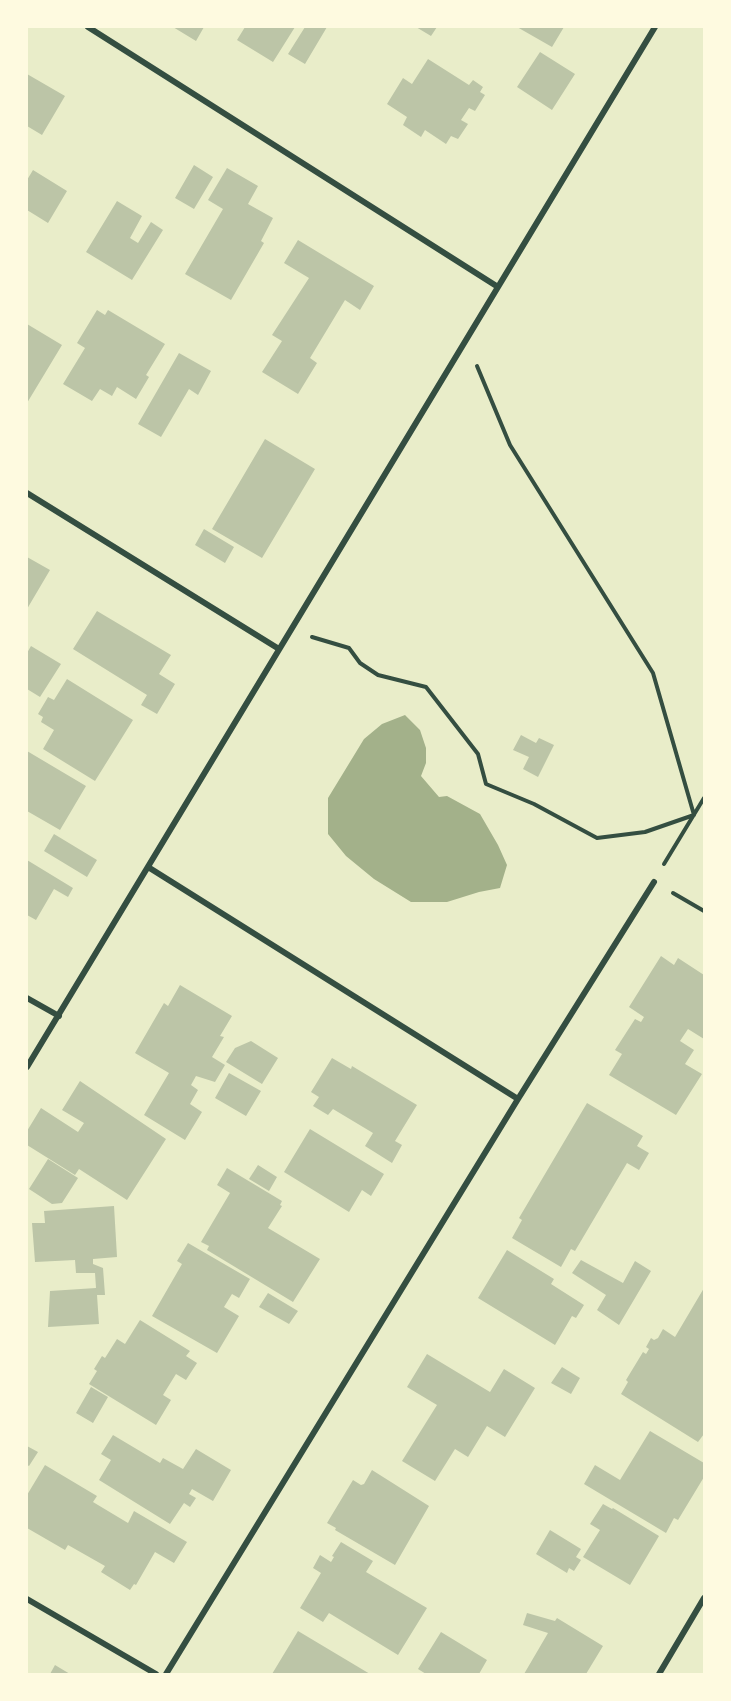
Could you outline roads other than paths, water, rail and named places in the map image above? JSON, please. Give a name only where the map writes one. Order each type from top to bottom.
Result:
[{"type":"street","points":[[88,27],[498,287]]},
{"type":"street","points":[[27,1067],[655,27]]},
{"type":"street","points":[[27,493],[279,649]]},
{"type":"street","points":[[147,867],[518,1099]]},
{"type":"street","points":[[166,1674],[518,1099],[654,882]]},
{"type":"street","points":[[27,998],[59,1016]]},
{"type":"street","points":[[659,1674],[704,1598]]},
{"type":"street","points":[[27,1599],[156,1674]]}]
